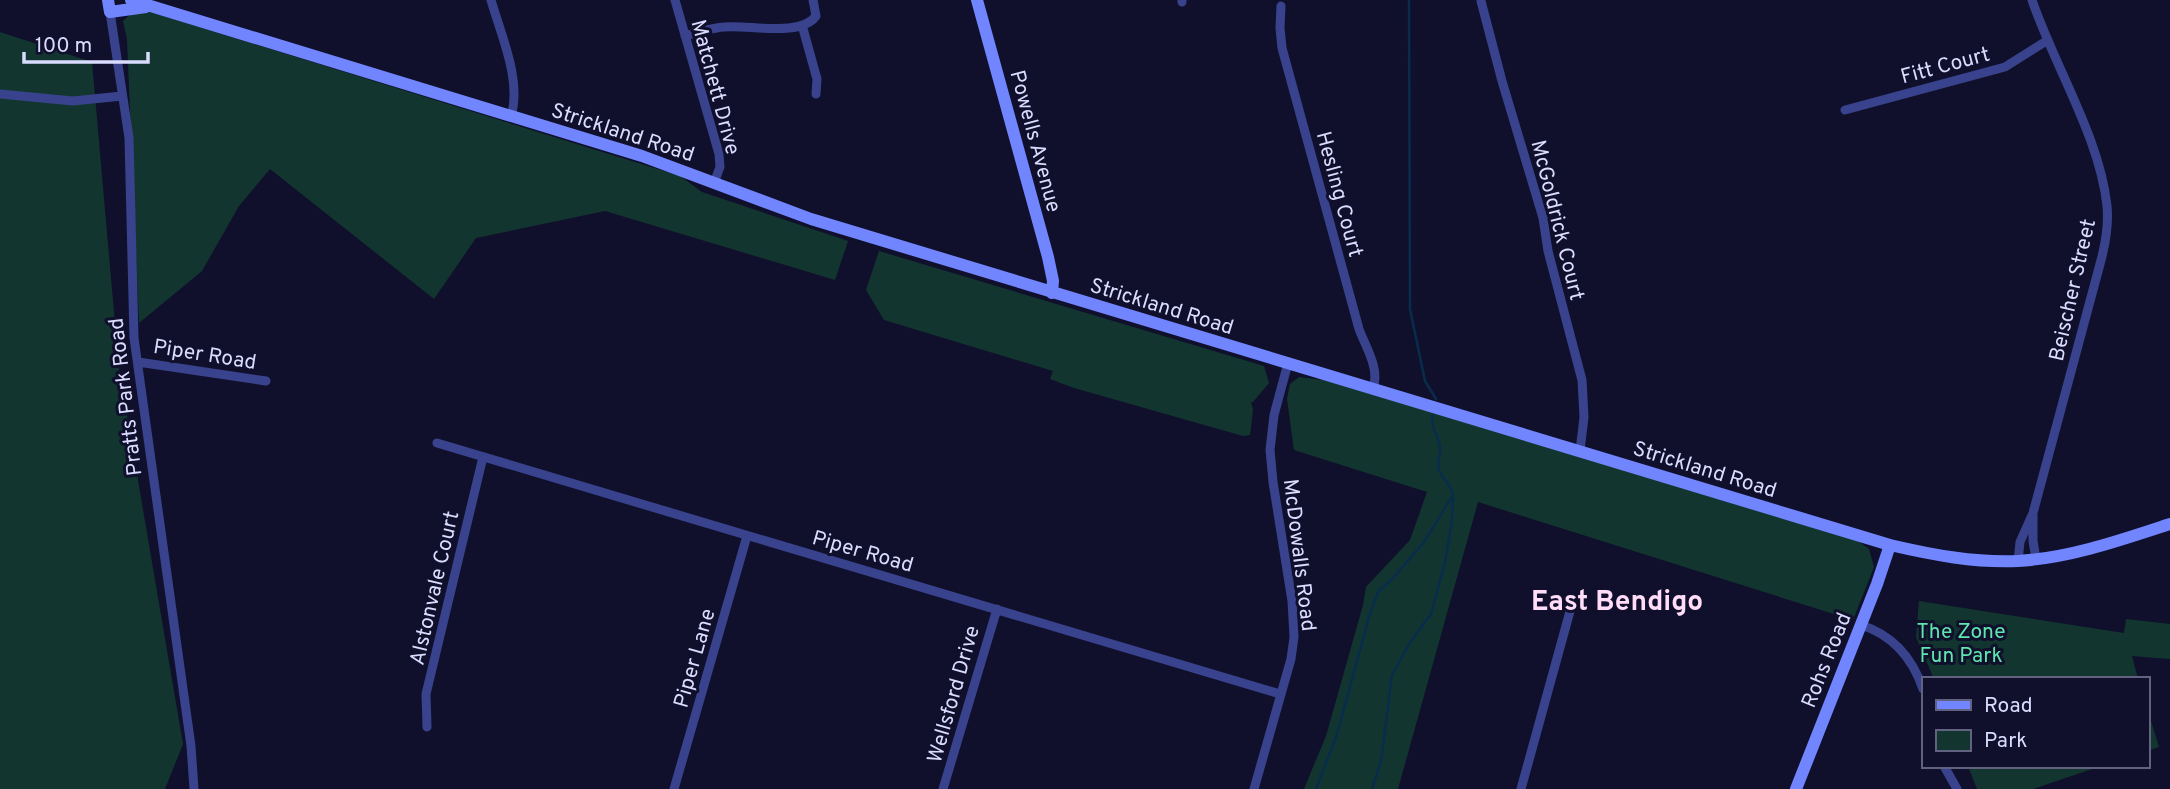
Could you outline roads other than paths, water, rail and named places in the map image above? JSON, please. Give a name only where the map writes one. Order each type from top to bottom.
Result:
[{"type":"main road","name":"Strickland Road","points":[[131,0],[653,160],[811,219],[1890,545],[1949,558],[2018,561],[2101,545],[2170,524]]},
{"type":"main road","name":"Powells Avenue","points":[[977,0],[1048,257],[1053,281],[1052,293]]},
{"type":"main road","name":"Strickland Road","points":[[112,3],[133,8],[154,7]]},
{"type":"main road","name":"Rohs Road","points":[[1796,789],[1890,545]]},
{"type":"street","points":[[491,0],[513,77],[515,97],[511,116]]},
{"type":"street","name":"Matchett Drive","points":[[675,0],[719,154],[720,167],[714,183]]},
{"type":"street","points":[[685,36],[723,27],[773,28],[802,25],[816,16],[813,0]]},
{"type":"street","name":"Beischer Street","points":[[2018,561],[2020,542],[2033,513],[2100,264],[2106,238],[2108,208],[2093,149],[2032,0]]},
{"type":"street","name":"McGoldrick Court","points":[[1481,1],[1543,218],[1548,251],[1582,380],[1584,417],[1580,451]]},
{"type":"street","name":"Pratts Park Road","points":[[112,3],[129,138],[135,338],[191,746],[194,789]]},
{"type":"street","name":"Hesling Court","points":[[1281,6],[1282,48],[1359,329],[1376,374],[1373,389]]},
{"type":"street","points":[[802,25],[817,79],[816,94]]},
{"type":"street","name":"Fitt Court","points":[[1845,110],[2005,67],[2048,40]]},
{"type":"street","points":[[0,94],[73,101],[122,96]]},
{"type":"street","name":"Piper Road","points":[[138,362],[266,381]]},
{"type":"street","name":"McDowalls Road","points":[[1254,789],[1291,659],[1294,625],[1270,450],[1274,415],[1288,363]]},
{"type":"street","name":"Piper Road","points":[[437,443],[1280,694]]},
{"type":"street","name":"Alstonvale Court","points":[[427,727],[426,694],[483,457]]},
{"type":"street","name":"Beischer Street","points":[[2033,513],[2032,538],[2036,559]]},
{"type":"street","name":"Piper Lane","points":[[674,789],[747,536]]},
{"type":"street","points":[[1521,789],[1572,604]]},
{"type":"street","name":"Wellsford Drive","points":[[943,789],[997,609]]},
{"type":"street","points":[[1861,625],[1881,633],[1899,647],[1916,669],[1922,686]]},
{"type":"street","points":[[1945,768],[1957,789]]},
{"type":"waterway","points":[[1409,0],[1410,309],[1425,381],[1436,399]]},
{"type":"waterway","points":[[1316,789],[1337,734],[1378,592],[1424,542],[1453,495],[1439,470],[1440,448],[1433,415]]},
{"type":"waterway","points":[[1372,789],[1381,761],[1392,675],[1411,641],[1431,614],[1445,562],[1453,498]]},
{"type":"district","name":"East Bendigo","points":[[1617,600]]},
{"type":"park label","name":"The Zone Fun Park","points":[[1961,643]]}]
